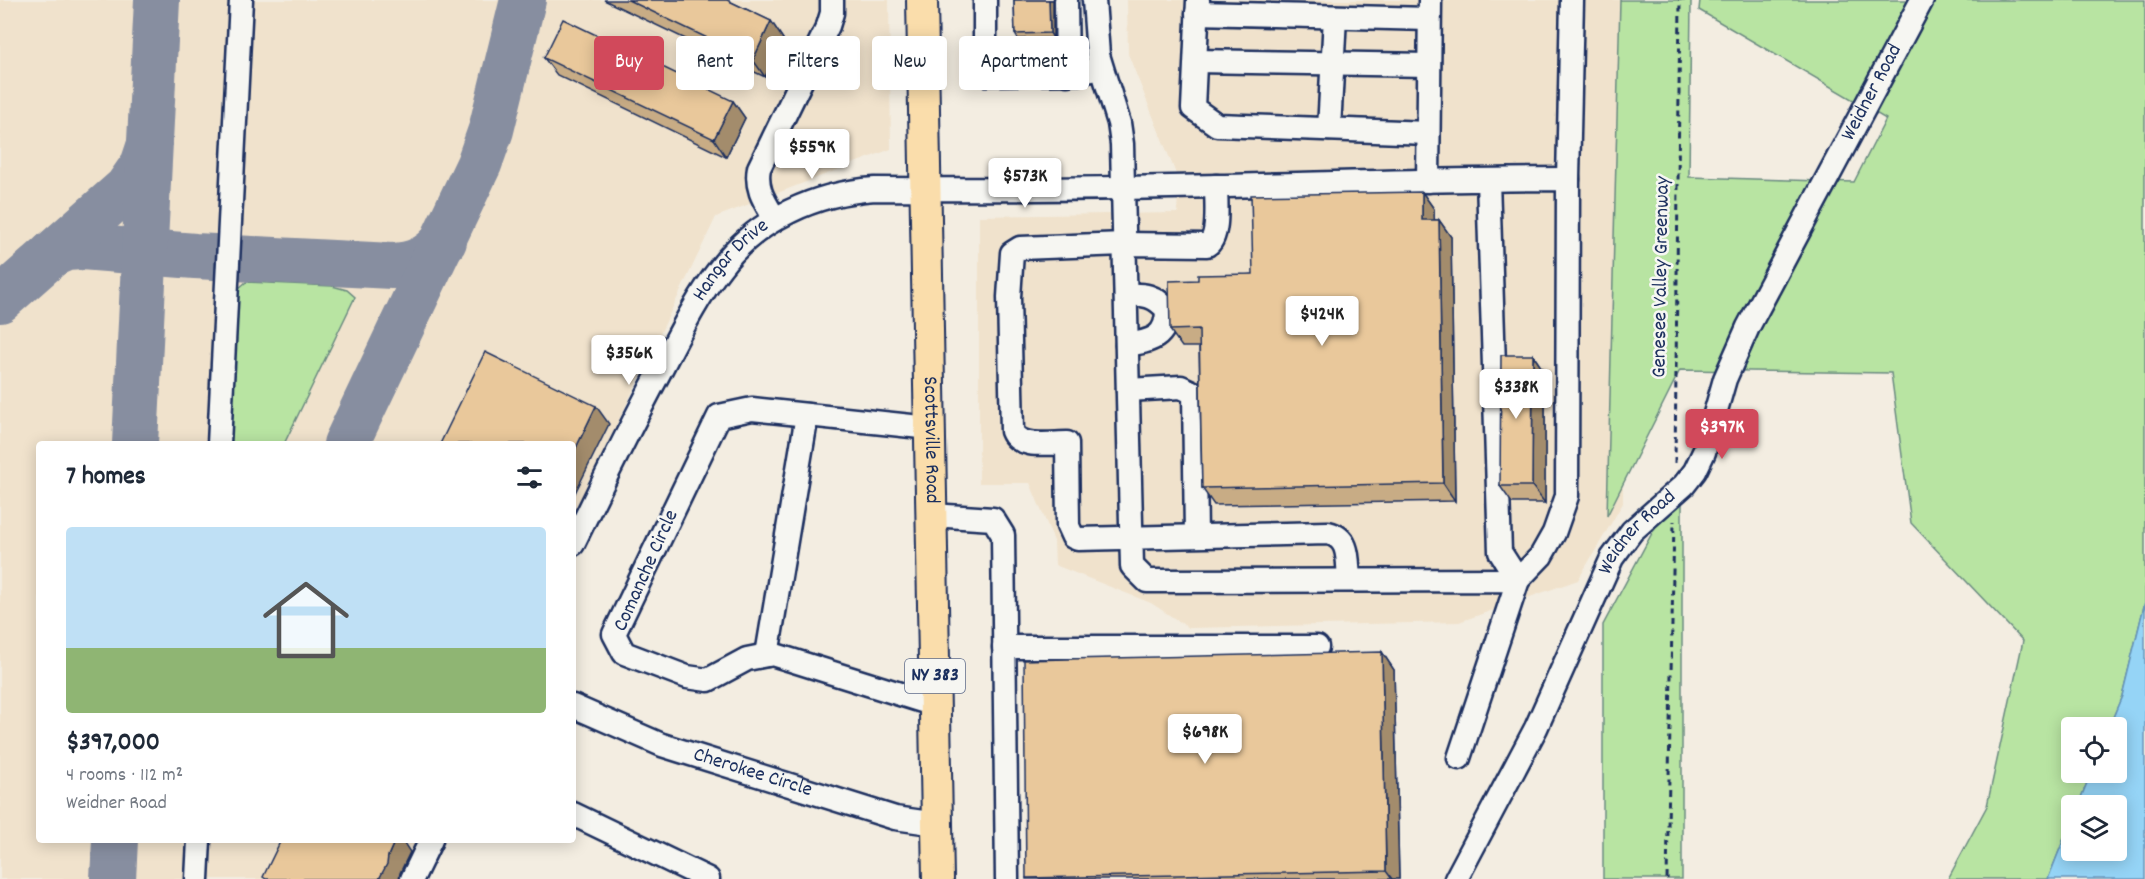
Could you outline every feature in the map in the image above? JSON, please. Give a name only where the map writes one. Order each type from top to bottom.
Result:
[{"type":"main road","name":"Scottsville Road","points":[[922,0],[938,879]]},
{"type":"street","points":[[219,441],[241,0]]},
{"type":"street","points":[[775,219],[757,185],[759,168],[828,26],[832,13],[832,0]]},
{"type":"street","points":[[985,0],[985,36]]},
{"type":"street","points":[[1066,0],[1066,36]]},
{"type":"street","points":[[1094,0],[1096,42],[1101,68],[1119,123],[1123,189],[1132,566],[1147,581],[1518,580]]},
{"type":"street","points":[[1459,758],[1518,580],[1541,556],[1554,533],[1567,496],[1568,179],[1572,0]]},
{"type":"street","name":"Weidner Road","points":[[1456,879],[1536,728],[1612,558],[1632,531],[1690,478],[1700,461],[1721,391],[1748,327],[1922,0]]},
{"type":"street","points":[[1428,133],[1217,125],[1193,108],[1198,7],[1330,11],[1430,10],[1428,181]]},
{"type":"street","points":[[1329,129],[1333,63],[1330,11]]},
{"type":"street","points":[[1196,61],[1429,64]]},
{"type":"street","points":[[1089,71],[1101,68]]},
{"type":"street","name":"Hangar Drive","points":[[576,538],[622,443],[703,293],[730,255],[752,235],[775,219],[816,200],[847,192],[1123,189],[1568,179]]},
{"type":"street","points":[[1488,180],[1500,552],[1518,580]]},
{"type":"street","points":[[1216,186],[1215,234],[1212,242],[1207,245],[1124,244],[1020,248],[1012,252],[1009,297],[1012,431],[1015,438],[1030,443],[1067,443],[1068,526],[1073,537],[1078,539],[1328,533],[1338,536],[1346,546],[1349,580]]},
{"type":"street","points":[[1126,295],[1145,294],[1159,300],[1167,310],[1167,322],[1160,335],[1148,342],[1127,345]]},
{"type":"street","points":[[1128,390],[1181,387],[1194,393],[1196,535]]},
{"type":"street","name":"Comanche Circle","points":[[930,428],[752,409],[719,416],[614,634],[624,653],[687,677],[708,680],[747,659],[772,654],[935,705]]},
{"type":"street","points":[[767,655],[807,415]]},
{"type":"street","points":[[932,515],[993,519],[1003,535],[1007,879]]},
{"type":"street","points":[[1004,647],[1317,646]]},
{"type":"street","name":"Cherokee Circle","points":[[576,707],[662,745],[895,818],[937,824]]},
{"type":"street","points":[[576,815],[708,879]]},
{"type":"street","points":[[197,879],[199,843]]},
{"type":"street","points":[[412,879],[429,843]]},
{"type":"path","name":"Genesee Valley Greenway","points":[[1667,879],[1680,0]]},
{"type":"shaded area","points":[[0,0],[889,0],[889,36],[872,36],[872,90],[890,90],[891,149],[716,217],[576,510],[576,441],[36,441],[36,843],[417,843],[400,879],[0,879]]},
{"type":"shaded area","points":[[1127,0],[1625,0],[1623,503],[1578,580],[1459,622],[1189,628],[1151,603],[1055,565],[1054,541],[1030,483],[979,483],[979,216],[1178,213],[1176,174],[1128,54]]},
{"type":"green space","points":[[1620,0],[1691,0],[1689,177],[1854,182],[1886,119],[1699,10],[1700,0],[2145,0],[2145,602],[2122,696],[2113,717],[2061,717],[2061,783],[2087,783],[2082,795],[2061,795],[2061,846],[2048,879],[1948,879],[1987,806],[2023,641],[1911,523],[1891,373],[1680,370],[1607,516]]},
{"type":"green space","points":[[246,282],[332,286],[347,290],[355,297],[285,441],[229,441],[238,289]]},
{"type":"green space","points":[[1682,477],[1682,879],[1603,879],[1603,625]]},
{"type":"water","points":[[2145,602],[2145,879],[2048,879],[2061,846],[2061,861],[2127,861],[2127,795],[2082,795],[2087,783],[2127,783],[2127,717],[2113,717],[2122,696]]},
{"type":"building","points":[[628,0],[727,0],[771,21],[754,58],[754,36],[703,36]]},
{"type":"building","points":[[1014,0],[1049,0],[1050,33],[1015,34]]},
{"type":"building","points":[[563,19],[598,36],[594,36],[594,82],[544,58]]},
{"type":"building","points":[[664,68],[676,74],[676,90],[710,90],[733,101],[714,139],[611,90],[664,90]]},
{"type":"building","points":[[1422,192],[1422,220],[1439,220],[1443,483],[1202,488],[1199,329],[1170,330],[1169,281],[1198,280],[1198,275],[1253,274],[1251,195]]},
{"type":"building","points":[[485,352],[596,406],[576,448],[576,441],[441,441]]},
{"type":"building","points":[[1501,355],[1533,355],[1532,486],[1500,486]]},
{"type":"building","points":[[1382,652],[1386,871],[1026,878],[1024,660]]},
{"type":"building","points":[[280,843],[394,843],[379,879],[266,879],[263,877]]},
{"type":"taxiway","points":[[135,441],[157,0]]},
{"type":"taxiway","points":[[347,441],[479,164],[491,130],[523,0]]},
{"type":"taxiway","points":[[0,300],[127,188],[143,165],[149,147]]},
{"type":"taxiway","points":[[52,254],[66,248],[82,247],[195,256],[392,266],[421,260],[444,241]]},
{"type":"taxiway","points":[[113,879],[115,843]]}]
